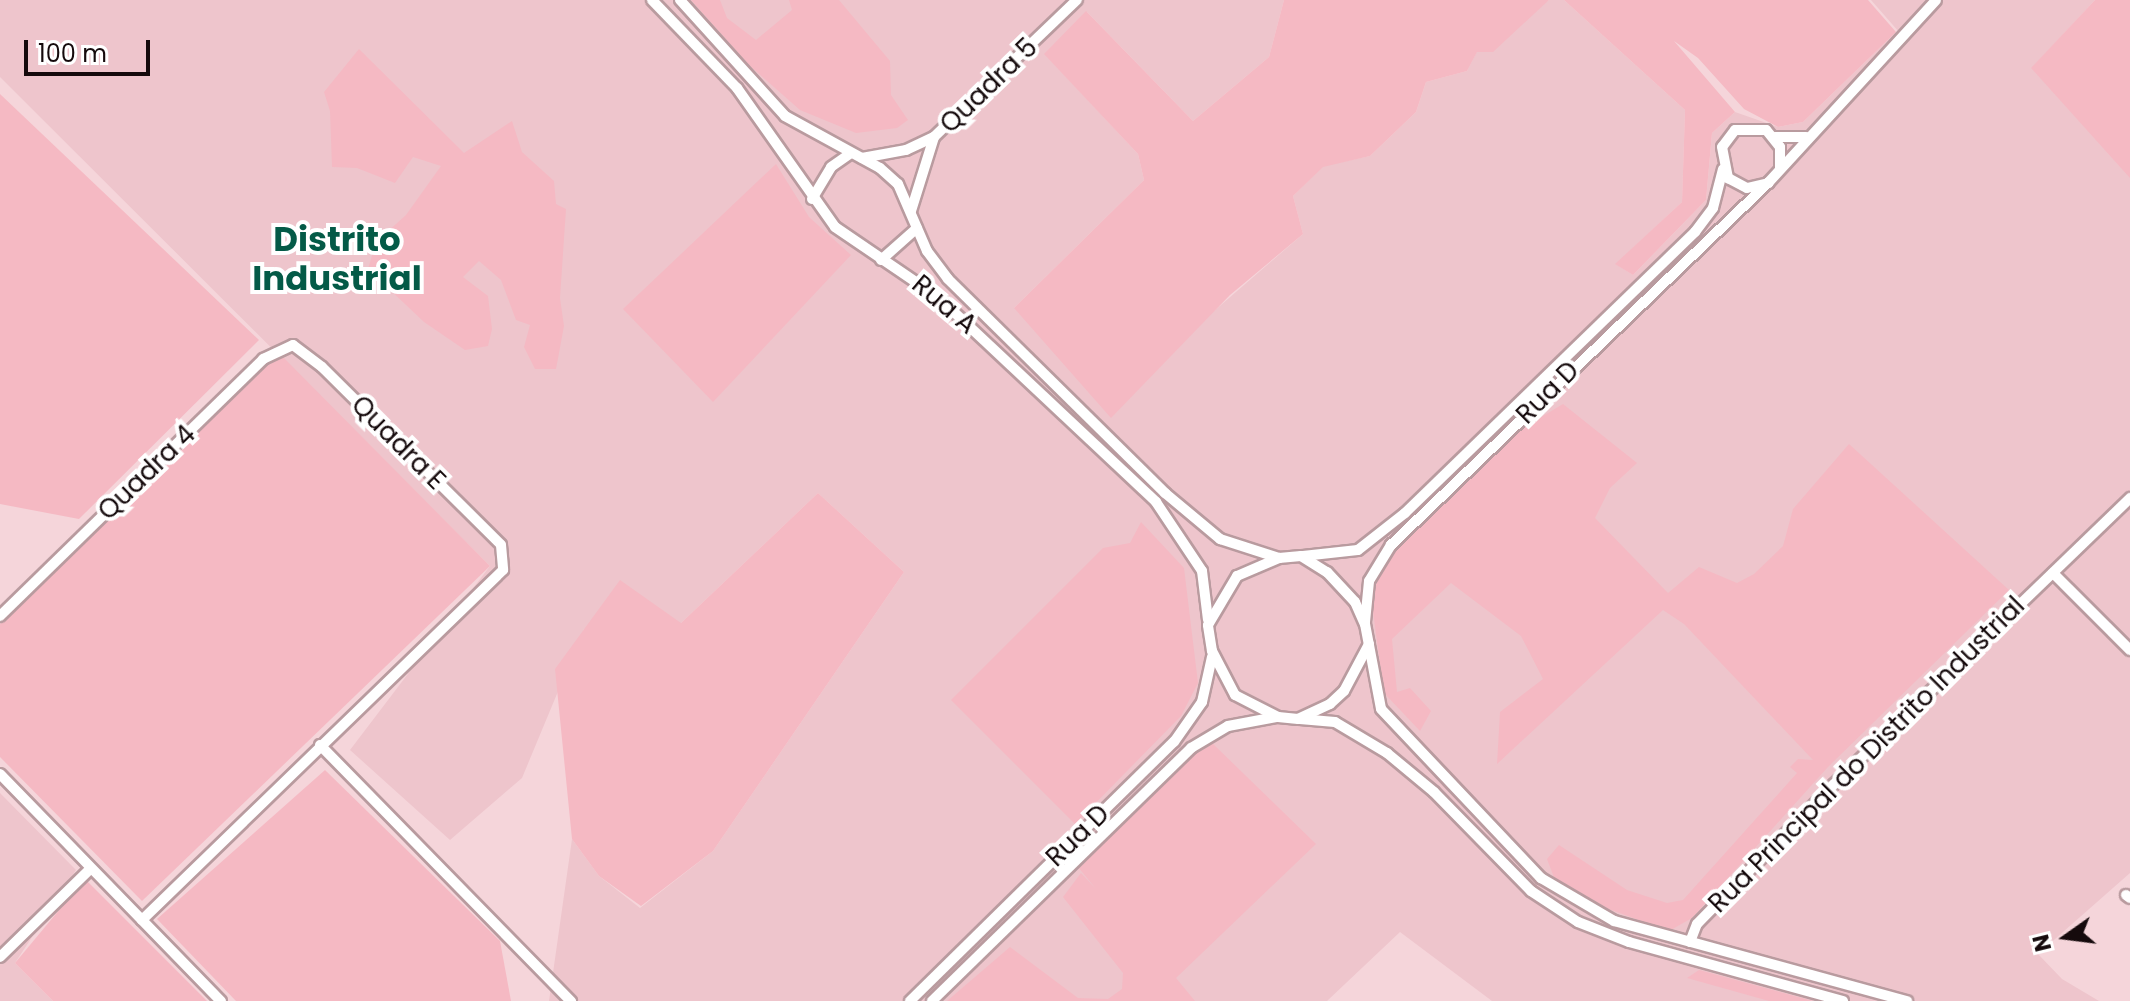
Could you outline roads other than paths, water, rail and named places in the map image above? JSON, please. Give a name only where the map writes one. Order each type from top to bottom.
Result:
[{"type":"street","name":"Rua A","points":[[652,0],[737,88],[812,199],[843,234],[938,297],[1156,502],[1188,543],[1209,596],[1208,625]]},
{"type":"street","name":"Rua A","points":[[680,0],[785,116],[862,158],[898,184],[917,228],[948,279],[1205,529],[1279,558]]},
{"type":"street","name":"Quadra 5","points":[[862,158],[906,150],[934,137],[1077,0]]},
{"type":"street","points":[[1806,137],[1775,137],[1756,126],[1735,130],[1722,147],[1723,169],[1737,184],[1768,183],[1806,137],[1936,0]]},
{"type":"street","name":"Quadra 5","points":[[911,211],[934,137]]},
{"type":"street","points":[[1775,137],[1780,147],[1780,169]]},
{"type":"street","points":[[812,199],[831,167],[851,153]]},
{"type":"street","name":"Rua D","points":[[1301,556],[1332,556],[1376,540],[1695,232],[1713,208],[1723,169]]},
{"type":"street","name":"Rua D","points":[[1365,624],[1369,581],[1379,559],[1585,356],[1768,183]]},
{"type":"street","points":[[881,260],[917,228]]},
{"type":"street","name":"Quadra 4","points":[[0,616],[263,359],[293,345],[302,350]]},
{"type":"street","points":[[1575,348],[1585,356]]},
{"type":"street","name":"Quadra E","points":[[302,350],[493,538],[505,557],[503,570],[320,745]]},
{"type":"street","points":[[1096,443],[1104,433]]},
{"type":"street","name":"Rua Principal do Distrito Industrial","points":[[1690,942],[1697,924],[1719,901],[2130,498]]},
{"type":"street","points":[[1843,1001],[1629,942],[1578,922],[1531,891],[1387,753],[1335,722],[1278,717],[1235,695],[1212,651],[1208,625],[1237,576],[1279,558],[1301,556],[1339,583],[1365,624],[1381,709],[1541,878],[1614,921],[1907,1001]]},
{"type":"street","points":[[2053,573],[2130,650]]},
{"type":"street","points":[[1298,719],[1344,691],[1369,644]]},
{"type":"street","name":"Rua D","points":[[910,1001],[1174,742],[1202,702],[1212,672],[1212,651]]},
{"type":"street","name":"Rua D","points":[[932,1001],[1191,748],[1228,726],[1278,717]]},
{"type":"street","points":[[142,920],[320,745],[571,1001]]},
{"type":"street","points":[[0,774],[89,870],[221,1001]]},
{"type":"street","points":[[0,957],[89,870]]},
{"type":"street","points":[[1531,891],[1541,878]]},
{"type":"street","points":[[967,945],[978,956]]},
{"type":"district","name":"Distrito Industrial","points":[[337,258]]}]
